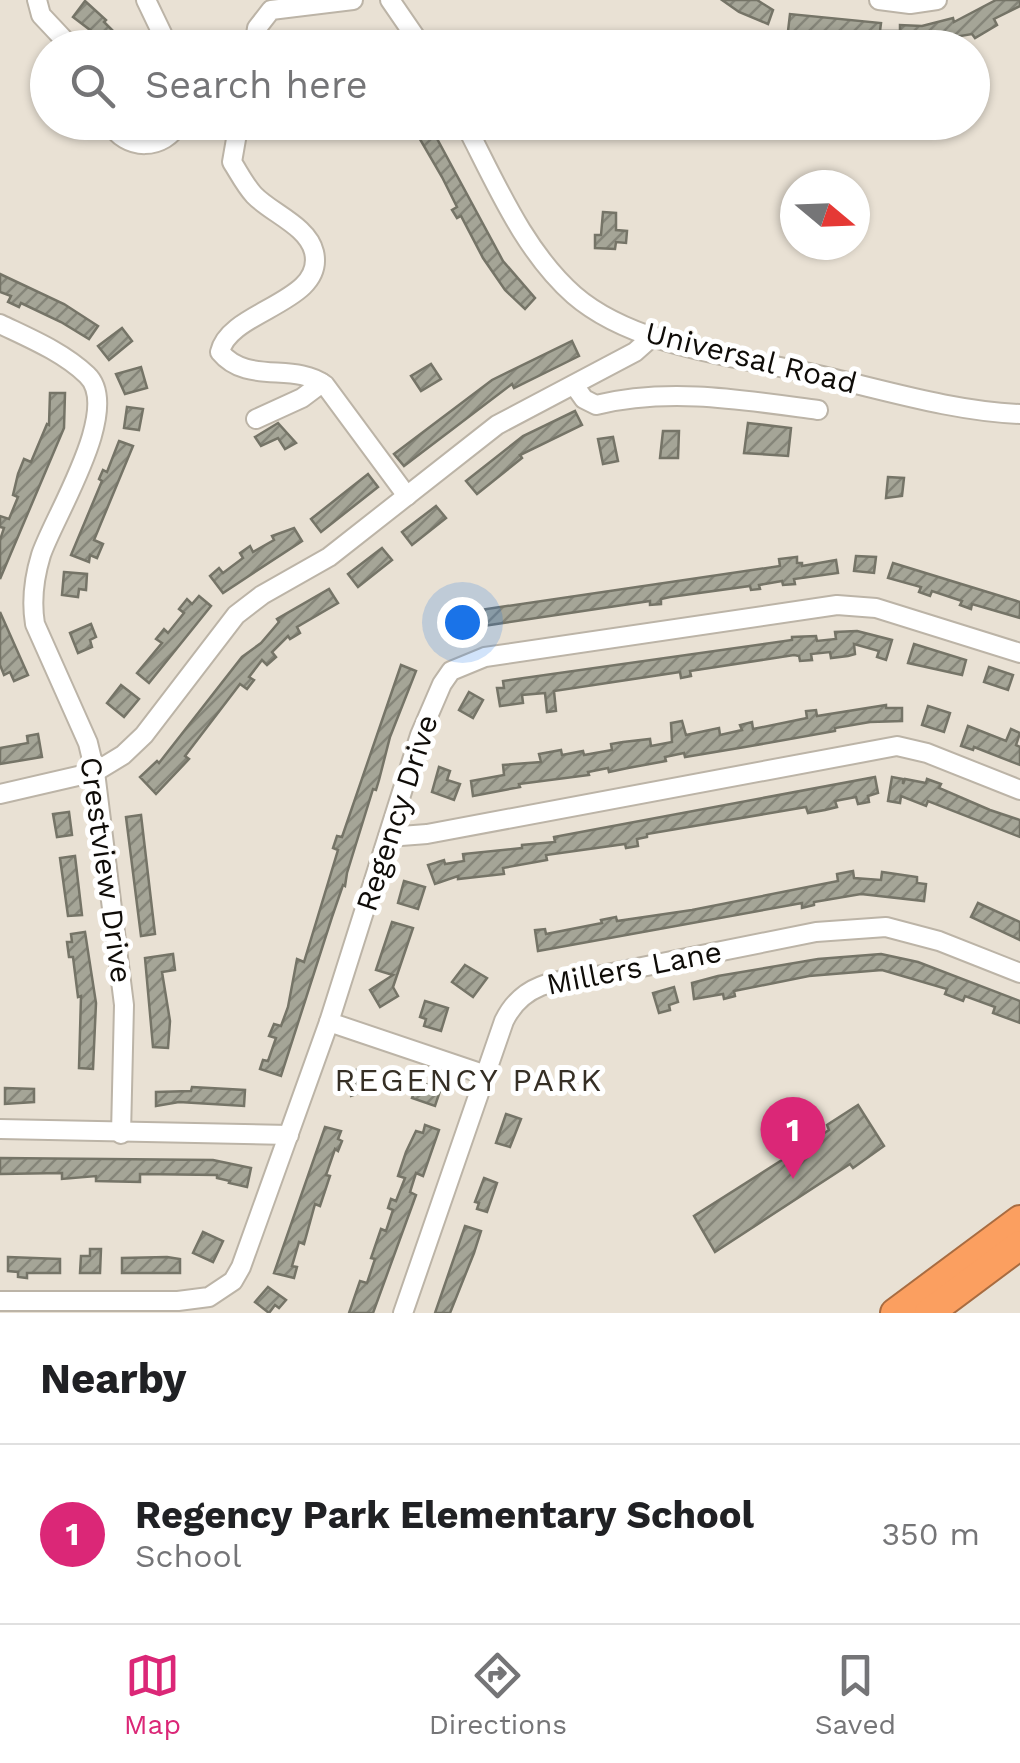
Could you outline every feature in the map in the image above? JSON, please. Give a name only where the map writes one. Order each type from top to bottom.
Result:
[{"type":"highway","points":[[895,1313],[1020,1220]]},
{"type":"highway","points":[[930,1313],[1020,1246]]},
{"type":"street","points":[[37,0],[41,15],[55,30]]},
{"type":"street","points":[[146,0],[160,30]]},
{"type":"street","points":[[257,30],[271,10],[353,0]]},
{"type":"street","points":[[390,0],[411,30]]},
{"type":"street","points":[[878,0],[910,4],[937,0]]},
{"type":"street","points":[[125,140],[142,144],[163,140]]},
{"type":"street","points":[[236,140],[232,162],[254,195],[309,239],[315,264],[312,275],[289,298],[230,332],[220,352],[248,371],[322,383],[407,496]]},
{"type":"street","name":"Universal Road","points":[[474,140],[522,230],[551,272],[578,299],[601,314],[653,336],[915,398],[1020,414]]},
{"type":"street","name":"Crestview Drive","points":[[0,324],[44,345],[89,376],[98,400],[92,437],[42,552],[33,594],[35,624],[88,743],[94,772],[124,1004],[121,1134]]},
{"type":"street","points":[[0,794],[94,772],[123,754],[144,735],[236,615],[262,595],[329,558],[497,425],[636,352],[653,336]]},
{"type":"street","points":[[256,419],[302,398],[322,383]]},
{"type":"street","points":[[574,385],[596,405],[646,395],[736,399],[818,410]]},
{"type":"street","name":"Regency Drive","points":[[0,1300],[209,1298],[220,1292],[241,1267],[329,1022],[420,735],[442,684],[452,671],[485,657],[837,605],[876,608],[1020,653]]},
{"type":"street","points":[[388,836],[427,834],[897,746],[927,753],[1020,790]]},
{"type":"street","name":"Millers Lane","points":[[403,1313],[512,1006],[527,991],[564,979],[816,932],[886,927],[940,941],[1020,973]]},
{"type":"street","points":[[329,1022],[486,1075]]},
{"type":"street","points":[[0,1129],[289,1135]]},
{"type":"building","points":[[722,0],[757,0],[773,10],[768,24]]},
{"type":"building","points":[[996,0],[1020,0],[1020,6],[994,19],[997,25],[989,30],[900,30],[900,25],[922,26],[953,18],[954,22]]},
{"type":"building","points":[[85,1],[112,30],[90,30],[73,17]]},
{"type":"building","points":[[790,14],[881,23],[880,30],[788,30]]},
{"type":"building","points":[[420,140],[438,140],[503,261],[535,298],[525,309],[505,290],[461,216],[457,218],[452,210],[457,207]]},
{"type":"building","points":[[603,212],[616,213],[616,230],[627,231],[626,243],[616,242],[615,249],[595,248],[595,235],[601,235]]},
{"type":"building","points":[[0,274],[64,304],[98,326],[89,339],[21,303],[19,307],[8,302],[11,296],[0,292]]},
{"type":"building","points":[[122,328],[132,341],[109,360],[98,346]]},
{"type":"building","points":[[572,341],[579,356],[514,388],[512,384],[404,466],[394,454],[492,380]]},
{"type":"building","points":[[431,364],[441,379],[421,391],[411,376]]},
{"type":"building","points":[[141,367],[147,388],[125,394],[116,374]]},
{"type":"building","points":[[50,393],[65,393],[64,428],[0,579],[0,540],[4,528],[0,527],[0,516],[9,519],[18,497],[13,495],[24,459],[31,462],[49,425]]},
{"type":"building","points":[[127,407],[143,409],[139,430],[124,428]]},
{"type":"building","points":[[575,411],[582,425],[520,455],[522,458],[477,494],[466,481],[523,436]]},
{"type":"building","points":[[278,423],[296,443],[285,449],[278,438],[261,446],[255,437]]},
{"type":"building","points":[[748,423],[791,428],[788,456],[744,453]]},
{"type":"building","points":[[663,431],[679,431],[678,458],[660,458]]},
{"type":"building","points":[[613,437],[618,461],[603,464],[598,439]]},
{"type":"building","points":[[119,441],[133,446],[94,540],[103,544],[97,558],[90,555],[89,562],[71,555],[102,481],[99,479],[103,470],[107,472]]},
{"type":"building","points":[[368,474],[378,487],[321,532],[311,519]]},
{"type":"building","points":[[888,477],[904,478],[902,496],[886,498]]},
{"type":"building","points":[[436,506],[446,518],[412,545],[402,532]]},
{"type":"building","points":[[294,528],[302,541],[223,593],[210,576],[219,568],[223,573],[243,558],[240,553],[250,546],[253,552],[274,540],[272,536]]},
{"type":"building","points":[[382,548],[392,560],[358,587],[348,574]]},
{"type":"building","points":[[856,556],[876,557],[874,573],[854,571]]},
{"type":"building","points":[[797,557],[802,566],[836,560],[838,573],[794,579],[795,584],[783,585],[782,581],[759,585],[760,589],[751,590],[750,586],[670,597],[661,599],[661,604],[650,605],[650,601],[483,626],[480,610],[780,566],[779,559]]},
{"type":"building","points":[[893,563],[1020,602],[1020,618],[972,604],[971,609],[960,605],[962,601],[932,591],[930,596],[919,592],[921,587],[888,578]]},
{"type":"building","points":[[64,572],[87,574],[86,590],[79,589],[78,597],[62,595]]},
{"type":"building","points":[[329,589],[338,603],[297,627],[300,633],[290,639],[288,636],[272,652],[276,657],[267,665],[262,660],[249,677],[254,680],[247,689],[240,684],[185,756],[189,759],[156,794],[140,777],[159,763],[242,657],[279,622],[277,619]]},
{"type":"building","points":[[199,596],[211,606],[149,683],[137,673],[162,643],[156,639],[164,629],[168,633],[184,613],[179,609],[187,599],[192,604]]},
{"type":"building","points":[[0,612],[28,675],[14,681],[10,672],[4,675],[0,665]]},
{"type":"building","points":[[91,624],[96,637],[90,640],[92,647],[78,653],[70,633]]},
{"type":"building","points":[[857,631],[892,640],[886,660],[877,657],[879,651],[854,644],[855,654],[848,656],[831,658],[830,652],[811,654],[812,660],[800,661],[794,655],[690,671],[691,676],[681,678],[680,672],[554,691],[556,711],[547,712],[545,693],[522,695],[523,703],[500,706],[497,688],[504,688],[503,681],[792,637],[836,639],[835,632]]},
{"type":"building","points":[[914,644],[966,660],[962,675],[908,663]]},
{"type":"building","points":[[401,665],[416,671],[390,737],[281,1076],[260,1069],[263,1060],[268,1061],[276,1038],[269,1036],[274,1024],[281,1026],[288,1007],[297,959],[304,962],[338,850],[333,848],[337,836],[342,837]]},
{"type":"building","points":[[989,667],[1013,675],[1008,690],[984,682]]},
{"type":"building","points":[[121,685],[139,699],[124,717],[107,703]]},
{"type":"building","points":[[469,692],[483,700],[473,718],[459,710]]},
{"type":"building","points":[[886,705],[902,708],[902,721],[870,722],[685,757],[684,753],[665,757],[666,761],[519,784],[520,787],[473,796],[471,781],[504,775],[503,765],[541,762],[539,754],[561,750],[562,755],[583,751],[584,755],[612,750],[611,744],[623,742],[650,739],[651,746],[672,742],[671,723],[682,721],[686,735],[719,728],[720,735],[742,730],[740,725],[752,722],[753,729],[807,718],[806,711],[816,710],[817,716]]},
{"type":"building","points":[[928,706],[950,713],[944,732],[922,725]]},
{"type":"building","points":[[968,726],[1006,741],[1011,729],[1020,733],[1016,745],[1020,747],[1020,765],[974,747],[973,750],[961,746]]},
{"type":"building","points":[[38,734],[42,757],[0,764],[0,748],[28,743],[27,736]]},
{"type":"building","points":[[439,767],[450,771],[447,780],[460,784],[454,800],[432,792]]},
{"type":"building","points":[[875,777],[878,793],[868,796],[869,802],[858,804],[856,797],[835,801],[837,807],[825,810],[808,813],[806,807],[647,834],[637,839],[638,846],[626,848],[625,844],[546,855],[547,860],[503,868],[504,874],[458,876],[435,884],[428,865],[444,860],[445,864],[464,861],[463,854],[555,842],[554,837]]},
{"type":"building","points":[[892,777],[903,779],[903,784],[905,779],[926,783],[927,779],[941,784],[939,788],[1020,820],[1020,837],[928,801],[926,806],[901,796],[900,803],[888,801]]},
{"type":"building","points":[[69,812],[72,835],[57,837],[53,814]]},
{"type":"building","points":[[141,815],[155,934],[141,936],[126,817]]},
{"type":"building","points":[[75,856],[82,915],[68,916],[60,858]]},
{"type":"building","points":[[853,871],[854,878],[881,880],[882,872],[917,877],[917,883],[926,884],[924,901],[861,894],[814,902],[802,908],[802,903],[538,951],[535,930],[545,929],[546,934],[616,917],[617,921],[692,910],[838,881],[837,874]]},
{"type":"building","points":[[404,881],[425,887],[418,909],[398,903]]},
{"type":"building","points":[[978,903],[1020,922],[1020,940],[971,917]]},
{"type":"building","points":[[392,922],[413,928],[393,987],[398,996],[380,1007],[370,990],[393,975],[376,970]]},
{"type":"building","points":[[85,932],[96,1003],[93,1069],[79,1068],[81,996],[78,997],[67,942],[72,942],[71,934]]},
{"type":"building","points":[[173,954],[175,970],[162,972],[170,1021],[168,1048],[153,1047],[145,958]]},
{"type":"building","points":[[881,954],[918,962],[1020,1001],[1020,1023],[993,1013],[995,1007],[965,996],[963,1001],[945,994],[947,989],[882,970],[809,976],[734,991],[735,996],[724,999],[723,994],[694,999],[692,983],[718,976],[818,959]]},
{"type":"building","points":[[465,965],[487,978],[473,997],[452,982]]},
{"type":"building","points":[[674,987],[678,1002],[659,1013],[653,993]]},
{"type":"building","points":[[425,1001],[448,1008],[441,1031],[424,1026],[426,1019],[420,1017]]},
{"type":"building","points":[[361,1068],[370,1089],[351,1096],[343,1075]]},
{"type":"building","points":[[418,1082],[441,1088],[435,1106],[412,1098]]},
{"type":"building","points":[[192,1087],[245,1090],[244,1106],[179,1102],[156,1106],[156,1092],[191,1091]]},
{"type":"building","points":[[5,1088],[34,1089],[34,1102],[5,1104]]},
{"type":"building","points":[[858,1105],[884,1146],[715,1252],[694,1216],[829,1130],[827,1125]]},
{"type":"building","points":[[506,1114],[521,1119],[510,1147],[496,1143]]},
{"type":"building","points":[[425,1125],[439,1130],[423,1176],[416,1173],[410,1192],[416,1195],[373,1313],[349,1313],[360,1281],[367,1283],[381,1229],[386,1231],[393,1210],[388,1208],[391,1199],[396,1201],[405,1178],[398,1176],[406,1152],[416,1131],[423,1133]]},
{"type":"building","points":[[325,1127],[341,1131],[338,1139],[342,1141],[326,1175],[330,1176],[320,1206],[315,1204],[304,1244],[299,1242],[292,1266],[297,1267],[294,1278],[274,1273]]},
{"type":"building","points":[[0,1158],[213,1160],[251,1168],[247,1187],[217,1175],[140,1174],[140,1182],[96,1181],[96,1176],[62,1179],[62,1173],[0,1174]]},
{"type":"building","points":[[484,1178],[497,1183],[487,1212],[477,1209],[479,1203],[475,1202]]},
{"type":"building","points":[[465,1226],[481,1231],[474,1253],[450,1313],[435,1313]]},
{"type":"building","points":[[203,1232],[223,1241],[213,1262],[193,1253]]},
{"type":"building","points":[[90,1249],[101,1249],[100,1273],[80,1273],[81,1256],[90,1256]]},
{"type":"building","points":[[8,1257],[60,1259],[60,1273],[27,1273],[27,1278],[18,1277],[18,1272],[8,1271]]},
{"type":"building","points":[[122,1258],[180,1259],[180,1273],[122,1273]]},
{"type":"building","points":[[268,1287],[286,1300],[269,1313],[255,1302]]},
{"type":"place","name":"Regency Park Elementary School","points":[[793,1179]]},
{"type":"district","name":"REGENCY PARK","points":[[469,1080]]}]
